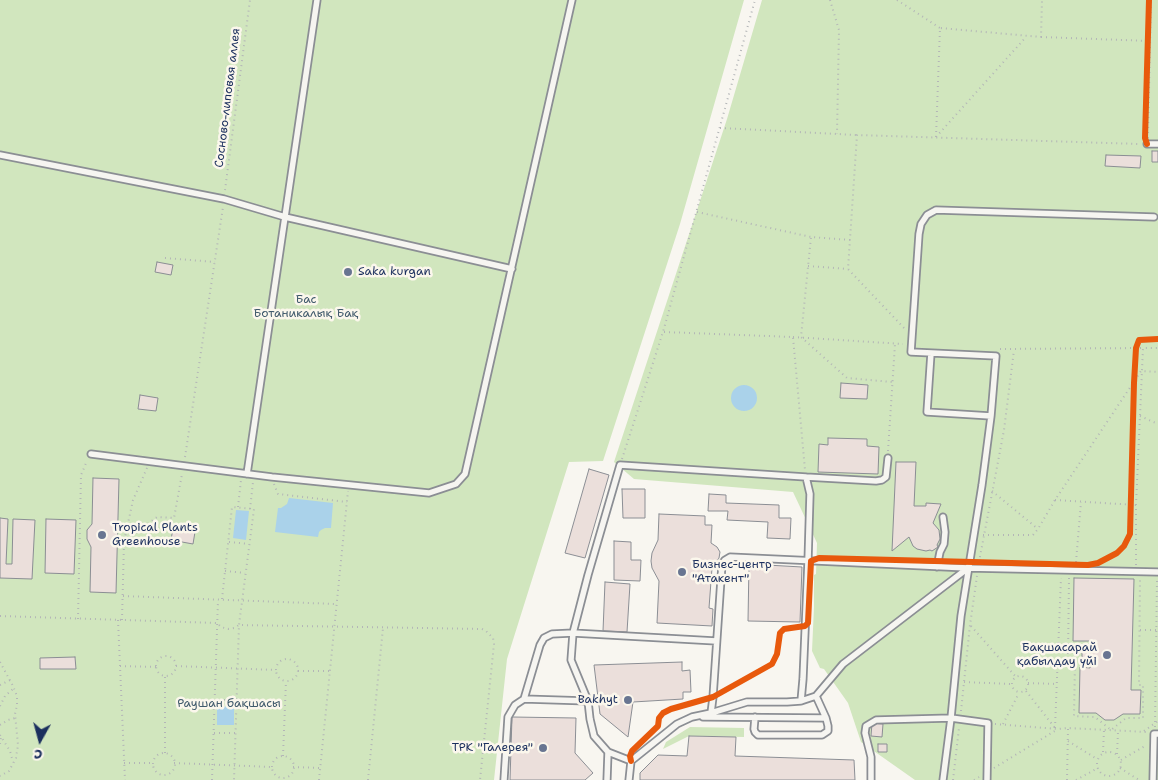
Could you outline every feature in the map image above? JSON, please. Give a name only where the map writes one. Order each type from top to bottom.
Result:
[{"type":"lane","points":[[247,474],[317,0]]},
{"type":"lane","points":[[91,454],[348,486],[429,493],[456,484],[466,474],[572,0]]},
{"type":"lane","points":[[1147,144],[1158,144]]},
{"type":"lane","points":[[0,155],[224,199],[285,217],[512,269]]},
{"type":"lane","points":[[943,780],[961,616],[982,485],[996,356],[911,352],[921,224],[927,215],[936,210],[1154,217]]},
{"type":"lane","points":[[931,353],[927,412],[990,416]]},
{"type":"lane","points":[[631,761],[608,752],[594,736],[588,701],[571,660],[573,633],[620,465],[876,482],[886,476],[888,458]]},
{"type":"lane","points":[[801,700],[810,494],[806,477]]},
{"type":"lane","points":[[937,567],[944,544],[945,532],[942,517]]},
{"type":"lane","points":[[711,713],[722,564],[730,557],[937,567],[969,565],[1158,572]]},
{"type":"lane","points":[[629,780],[631,761],[677,724],[692,717],[747,702],[801,700],[816,696],[843,664],[969,565]]},
{"type":"lane","points":[[524,699],[540,644],[544,638],[552,634],[573,633],[716,641]]},
{"type":"lane","points":[[755,718],[755,732],[758,735],[822,735],[828,731],[828,726],[816,696]]},
{"type":"lane","points":[[504,780],[508,717],[515,705],[524,699],[588,701]]},
{"type":"lane","points":[[692,717],[826,718]]},
{"type":"lane","points":[[871,780],[871,757],[865,733],[866,726],[876,720],[951,718],[988,723],[988,780]]},
{"type":"lane","points":[[1153,780],[1156,734]]},
{"type":"lane","points":[[607,780],[608,752]]},
{"type":"path","points":[[620,465],[663,332],[755,0]]},
{"type":"path","points":[[830,0],[839,30],[837,134]]},
{"type":"path","points":[[897,0],[940,28],[1041,37],[1149,41]]},
{"type":"path","points":[[1041,37],[1042,0]]},
{"type":"path","points":[[720,128],[857,135],[1147,144],[1145,138],[1150,0]]},
{"type":"path","points":[[936,137],[940,28]]},
{"type":"path","points":[[936,137],[1027,36]]},
{"type":"path","points":[[848,269],[857,135]]},
{"type":"path","points":[[697,212],[811,237],[850,240]]},
{"type":"path","points":[[811,237],[801,337],[847,378],[892,382]]},
{"type":"path","points":[[166,258],[215,262]]},
{"type":"path","points":[[808,266],[848,269],[912,335]]},
{"type":"path","points":[[663,332],[793,337],[806,477]]},
{"type":"path","points":[[1135,357],[1139,340]]},
{"type":"path","points":[[888,458],[895,344]]},
{"type":"path","points":[[1130,534],[1134,505],[1140,416],[1142,348],[1158,348]]},
{"type":"path","points":[[1133,392],[1134,366]]},
{"type":"path","points":[[1141,371],[1158,372]]},
{"type":"path","points":[[973,535],[1033,535],[1141,371]]},
{"type":"path","points":[[1140,416],[1158,424]]},
{"type":"path","points":[[1111,730],[1126,718],[1143,718],[1144,685],[1139,685],[1140,630],[1134,505],[1133,420]]},
{"type":"path","points":[[78,619],[81,475],[91,454]]},
{"type":"path","points":[[122,620],[124,542],[133,500],[150,462]]},
{"type":"path","points":[[238,507],[247,474]]},
{"type":"path","points":[[247,474],[250,509]]},
{"type":"path","points":[[272,477],[278,494],[347,502]]},
{"type":"path","points":[[982,485],[999,496],[1038,529]]},
{"type":"path","points":[[318,780],[348,486]]},
{"type":"path","points":[[1055,500],[1134,505]]},
{"type":"path","points":[[1066,568],[1079,565],[1081,502]]},
{"type":"path","points":[[222,599],[232,507],[254,510],[239,625],[234,780]]},
{"type":"path","points":[[228,542],[249,544]]},
{"type":"path","points":[[969,565],[989,562]]},
{"type":"path","points":[[1056,729],[1057,684],[1066,568]]},
{"type":"path","points":[[1066,568],[1068,657],[1075,662],[1074,716],[1095,717],[1111,730]]},
{"type":"path","points":[[225,571],[245,573]]},
{"type":"path","points":[[1156,734],[1158,572]]},
{"type":"path","points":[[123,596],[336,604]]},
{"type":"path","points":[[212,780],[218,599]]},
{"type":"path","points":[[0,616],[217,623],[221,627],[228,629],[239,625],[482,629],[493,638],[494,644],[480,780]]},
{"type":"path","points":[[118,620],[125,780]]},
{"type":"path","points":[[970,625],[1016,677]]},
{"type":"path","points":[[368,780],[383,628]]},
{"type":"path","points":[[1140,630],[1157,630]]},
{"type":"path","points":[[166,656],[172,659],[176,666],[174,673],[165,677],[159,674],[156,667],[157,661],[166,656]]},
{"type":"path","points":[[291,660],[296,664],[298,671],[293,679],[286,681],[277,675],[276,670],[280,662],[291,660]]},
{"type":"path","points":[[0,662],[17,696],[15,718],[18,745],[16,758],[9,771],[0,776]]},
{"type":"path","points":[[119,666],[156,667]]},
{"type":"path","points":[[176,666],[276,670]]},
{"type":"path","points":[[298,671],[329,671]]},
{"type":"path","points":[[1011,684],[1018,676],[1026,679],[1028,683]]},
{"type":"path","points":[[165,677],[165,753]]},
{"type":"path","points":[[0,684],[10,680]]},
{"type":"path","points":[[283,756],[286,681]]},
{"type":"path","points":[[954,682],[1011,684]]},
{"type":"path","points":[[1028,683],[1057,684]]},
{"type":"path","points":[[1002,725],[1019,693],[1025,690],[1028,683]]},
{"type":"path","points":[[1011,684],[1014,691],[1019,693]]},
{"type":"path","points":[[0,706],[5,696],[14,688]]},
{"type":"path","points":[[1025,690],[1056,729]]},
{"type":"path","points":[[214,700],[236,700]]},
{"type":"path","points":[[0,725],[15,718]]},
{"type":"path","points":[[988,723],[1056,729],[1144,731]]},
{"type":"path","points":[[1067,780],[1068,728]]},
{"type":"path","points":[[974,780],[1056,729]]},
{"type":"path","points":[[1104,730],[1103,753],[1098,759],[1097,764],[1100,772],[1108,776],[1116,774],[1120,768],[1121,760],[1117,754],[1118,730]]},
{"type":"path","points":[[214,733],[236,734]]},
{"type":"path","points":[[0,736],[10,751],[13,763]]},
{"type":"path","points":[[0,736],[0,744]]},
{"type":"path","points":[[1068,741],[1098,759]]},
{"type":"path","points":[[1121,760],[1145,746]]},
{"type":"path","points":[[1103,753],[1112,752],[1117,754]]},
{"type":"path","points":[[165,753],[171,755],[174,761],[172,770],[167,774],[156,771],[153,763],[158,754],[165,753]]},
{"type":"path","points":[[283,756],[292,761],[293,767],[291,774],[282,779],[273,772],[272,767],[276,758],[283,756]]},
{"type":"path","points":[[124,763],[153,763]]},
{"type":"path","points":[[174,763],[272,767]]},
{"type":"path","points":[[293,767],[320,768]]},
{"type":"path","points":[[1076,780],[1098,768]]},
{"type":"path","points":[[1120,768],[1139,780]]},
{"type":"path","points":[[163,780],[164,774]]},
{"type":"green space","name":"Бас Ботаникалық Бақ","points":[[0,0],[744,0],[680,224],[603,461],[569,462],[507,659],[494,780],[0,780]]},
{"type":"green space","points":[[762,0],[1158,0],[1158,780],[915,780],[861,742],[848,703],[824,669],[820,668],[812,651],[814,575],[816,574],[817,543],[793,492],[634,479],[614,462],[727,119]]},
{"type":"green space","points":[[690,727],[744,728],[744,737],[689,736],[663,749],[666,742]]},
{"type":"water","points":[[744,385],[753,389],[757,398],[753,407],[744,411],[735,407],[731,398],[735,389]]},
{"type":"water","points":[[289,498],[333,503],[331,528],[321,530],[318,537],[275,532],[278,508],[287,504]]},
{"type":"water","points":[[236,510],[249,511],[246,540],[233,538]]},
{"type":"water","points":[[217,706],[234,707],[234,725],[217,725]]},
{"type":"building","points":[[1152,151],[1158,151],[1158,162],[1152,162]]},
{"type":"building","points":[[1106,155],[1141,156],[1140,168],[1105,166]]},
{"type":"building","points":[[157,262],[173,265],[171,275],[155,272]]},
{"type":"building","points":[[841,383],[868,385],[867,399],[840,398]]},
{"type":"building","points":[[140,395],[158,398],[156,411],[138,409]]},
{"type":"building","points":[[828,438],[867,439],[867,446],[879,447],[878,474],[818,472],[819,444],[828,445]]},
{"type":"building","points":[[896,462],[916,462],[914,506],[926,506],[926,503],[941,504],[933,523],[939,530],[940,539],[938,547],[932,551],[917,549],[913,546],[909,537],[892,551]]},
{"type":"building","points":[[589,469],[609,475],[585,558],[565,553]]},
{"type":"building","name":"Tropical Plants Greenhouse","points":[[93,478],[119,479],[116,593],[90,592],[91,547],[87,539],[87,530],[92,524]]},
{"type":"building","points":[[622,489],[645,489],[645,518],[623,518]]},
{"type":"building","points":[[709,494],[726,495],[726,503],[779,505],[779,518],[791,518],[790,539],[767,538],[768,522],[727,520],[728,511],[708,511]]},
{"type":"building","name":"Бизнес-центр \"Атакент\"","points":[[659,514],[705,516],[705,525],[712,525],[711,543],[720,552],[719,558],[712,568],[709,608],[713,609],[712,626],[657,623],[659,581],[652,568],[651,561],[652,553],[658,540]]},
{"type":"building","points":[[0,518],[8,519],[6,564],[12,564],[13,519],[35,520],[32,579],[0,578]]},
{"type":"building","points":[[46,519],[76,520],[74,574],[45,573]]},
{"type":"building","points":[[173,528],[195,532],[193,544],[171,540]]},
{"type":"building","points":[[614,541],[631,542],[631,560],[641,560],[640,581],[614,580]]},
{"type":"building","points":[[749,564],[802,567],[800,622],[748,621]]},
{"type":"building","name":"Бақшасарай қабылдау үйі","points":[[1074,578],[1134,579],[1131,690],[1141,690],[1140,714],[1123,714],[1114,720],[1105,720],[1096,713],[1079,713],[1080,667],[1090,668],[1090,661],[1082,661],[1082,649],[1090,649],[1090,641],[1073,641]]},
{"type":"building","points":[[605,582],[630,584],[627,632],[603,631]]},
{"type":"building","points":[[75,657],[76,669],[40,669],[40,658]]},
{"type":"building","name":"Bakhyt","points":[[682,662],[682,671],[690,670],[691,692],[683,692],[683,699],[633,702],[628,737],[600,714],[594,665]]},
{"type":"building","name":"ТРК \"Галерея\"","points":[[512,717],[576,718],[575,753],[593,773],[585,780],[510,780]]},
{"type":"building","points":[[872,723],[883,724],[882,737],[871,736]]},
{"type":"building","points":[[689,736],[736,737],[735,756],[854,760],[855,780],[640,780],[640,773],[658,755],[687,756]]},
{"type":"building","points":[[878,744],[887,744],[887,752],[878,752]]},
{"type":"cycle path","points":[[1147,144],[1145,138],[1149,0]]},
{"type":"cycle path","points":[[631,761],[632,751],[658,726],[659,718],[663,713],[713,697],[772,664],[777,654],[780,633],[784,629],[805,626],[808,623],[811,561],[819,558],[1088,565],[1098,563],[1117,553],[1124,546],[1130,534],[1136,348],[1139,340],[1158,339]]},
{"type":"place","name":"Saka kurgan","points":[[348,272]]},
{"type":"place","name":"Tropical Plants Greenhouse","points":[[102,535]]},
{"type":"place","name":"Бизнес-центр \"Атакент\"","points":[[682,572]]},
{"type":"place","name":"Бақшасарай қабылдау үйі","points":[[1107,655]]},
{"type":"place","name":"Bakhyt","points":[[628,700]]},
{"type":"place","name":"ТРК \"Галерея\"","points":[[543,748]]},
{"type":"park label","name":"Раушан бақшасы","points":[[229,704]]}]
